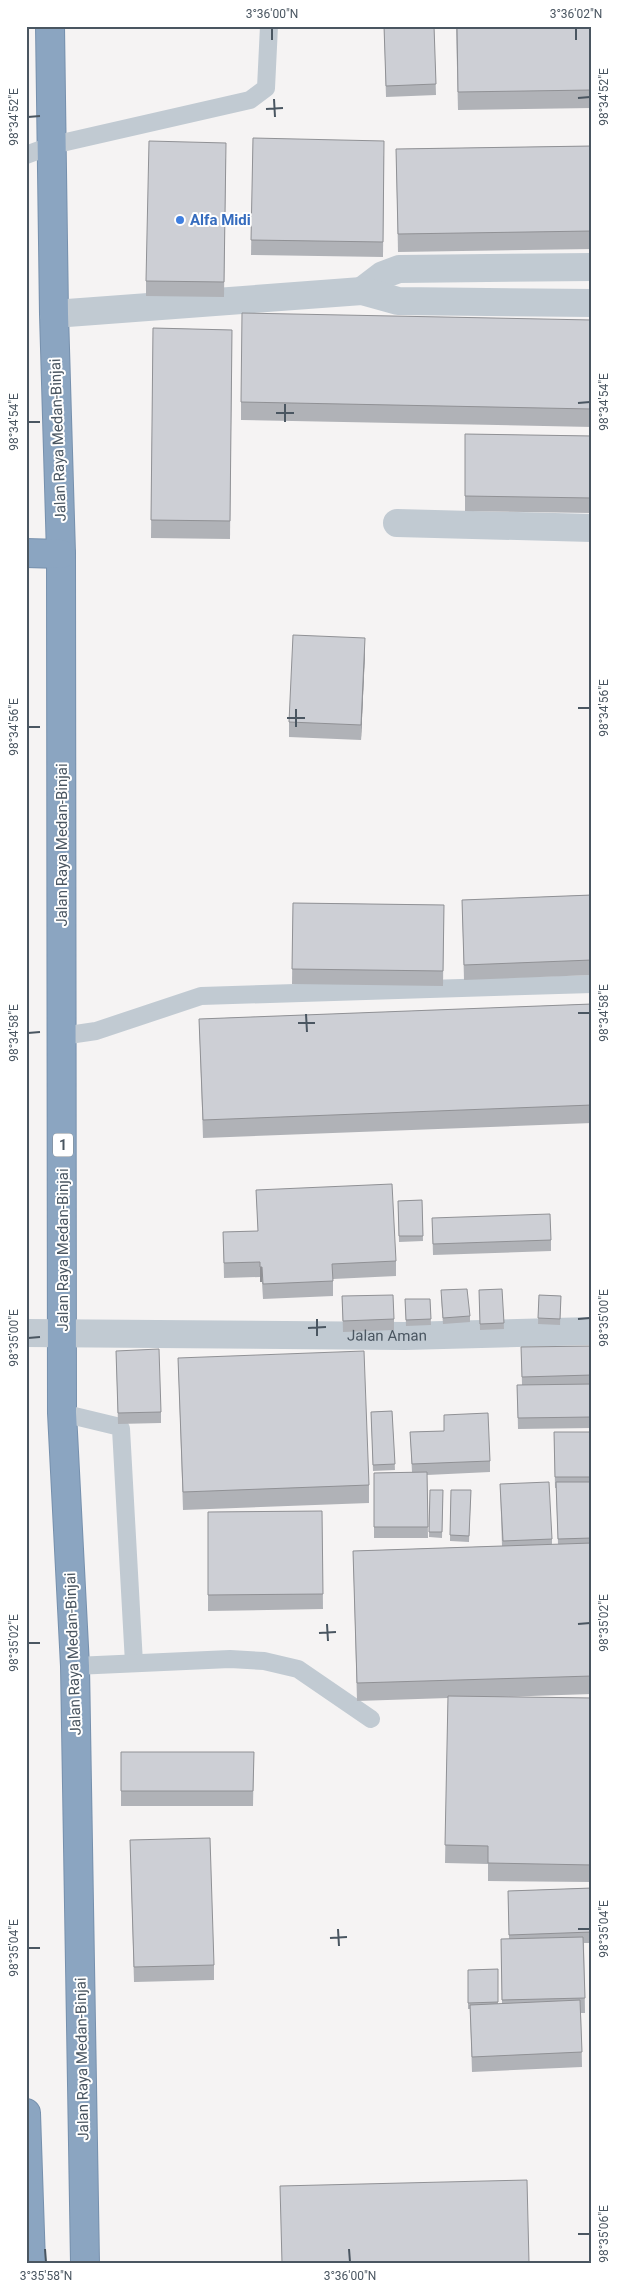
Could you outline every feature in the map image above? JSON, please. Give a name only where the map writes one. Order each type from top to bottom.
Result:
[{"type":"highway","name":"Jalan Raya Medan-Binjai","points":[[50,26],[54,314],[61,554],[64,1333],[62,1413],[75,1666],[85,2263]]},
{"type":"highway","points":[[26,553],[61,554]]},
{"type":"highway","points":[[26,2113],[31,2263]]},
{"type":"street","points":[[54,314],[362,291],[398,301],[584,303],[585,267],[399,269],[383,275],[362,291]]},
{"type":"street","points":[[397,523],[592,528]]},
{"type":"street","name":"Jalan Aman","points":[[26,1333],[406,1336],[592,1331]]},
{"type":"lane","points":[[26,155],[53,145],[250,100],[266,88],[270,26]]},
{"type":"lane","points":[[62,1036],[96,1032],[200,996],[592,984]]},
{"type":"lane","points":[[62,1413],[116,1426],[121,1430],[134,1663]]},
{"type":"lane","points":[[75,1666],[230,1659],[264,1661],[298,1670],[371,1719]]},
{"type":"building","points":[[384,26],[434,26],[436,84],[386,86]]},
{"type":"building","points":[[457,26],[592,26],[592,90],[458,92]]},
{"type":"building","points":[[253,138],[384,141],[383,242],[251,240]]},
{"type":"building","points":[[149,141],[226,143],[224,282],[146,281]]},
{"type":"building","points":[[592,146],[592,231],[398,234],[396,149]]},
{"type":"building","points":[[242,313],[592,320],[592,409],[241,402]]},
{"type":"building","points":[[153,328],[232,330],[230,521],[151,520]]},
{"type":"building","points":[[465,434],[592,436],[592,498],[465,496]]},
{"type":"building","points":[[293,635],[365,638],[361,725],[289,722]]},
{"type":"building","points":[[592,895],[592,960],[464,965],[462,900]]},
{"type":"building","points":[[293,903],[444,905],[443,971],[292,969]]},
{"type":"building","points":[[592,1004],[592,1105],[203,1120],[199,1019]]},
{"type":"building","points":[[392,1184],[396,1261],[332,1264],[333,1281],[263,1284],[260,1262],[224,1263],[223,1232],[258,1231],[256,1190]]},
{"type":"building","points":[[422,1200],[423,1236],[399,1236],[398,1201]]},
{"type":"building","points":[[550,1214],[551,1240],[433,1244],[432,1218]]},
{"type":"building","points":[[467,1289],[470,1316],[443,1318],[441,1290]]},
{"type":"building","points":[[502,1289],[504,1323],[480,1324],[479,1290]]},
{"type":"building","points":[[393,1295],[394,1319],[343,1321],[342,1296]]},
{"type":"building","points":[[539,1295],[561,1296],[560,1319],[538,1318]]},
{"type":"building","points":[[405,1299],[430,1299],[431,1319],[406,1320]]},
{"type":"building","points":[[592,1346],[592,1375],[522,1377],[521,1347]]},
{"type":"building","points":[[159,1349],[161,1412],[118,1413],[116,1351]]},
{"type":"building","points":[[364,1351],[369,1485],[183,1492],[178,1358]]},
{"type":"building","points":[[592,1384],[592,1417],[518,1418],[517,1385]]},
{"type":"building","points":[[392,1411],[395,1464],[373,1465],[371,1412]]},
{"type":"building","points":[[488,1413],[490,1461],[412,1464],[410,1432],[444,1431],[444,1415]]},
{"type":"building","points":[[554,1432],[592,1432],[592,1477],[555,1477]]},
{"type":"building","points":[[427,1472],[428,1527],[374,1527],[374,1473]]},
{"type":"building","points":[[549,1482],[552,1539],[503,1541],[500,1484]]},
{"type":"building","points":[[556,1482],[592,1482],[592,1538],[558,1539]]},
{"type":"building","points":[[430,1490],[443,1490],[442,1532],[429,1532]]},
{"type":"building","points":[[451,1490],[471,1490],[469,1536],[450,1535]]},
{"type":"building","points":[[322,1511],[323,1594],[208,1595],[208,1512]]},
{"type":"building","points":[[592,1543],[592,1676],[357,1683],[353,1551]]},
{"type":"building","points":[[448,1696],[592,1698],[592,1865],[488,1863],[488,1846],[445,1845]]},
{"type":"building","points":[[121,1752],[254,1752],[253,1791],[121,1791]]},
{"type":"building","points":[[210,1838],[214,1965],[134,1967],[130,1840]]},
{"type":"building","points":[[592,1888],[592,1932],[509,1935],[508,1891]]},
{"type":"building","points":[[583,1937],[585,1998],[502,2000],[501,1939]]},
{"type":"building","points":[[498,1969],[498,2002],[468,2003],[468,1970]]},
{"type":"building","points":[[580,2000],[582,2052],[472,2057],[470,2005]]},
{"type":"building","points":[[527,2180],[529,2263],[282,2263],[280,2186]]},
{"type":"place","name":"Alfa Midi","points":[[180,220]]}]
